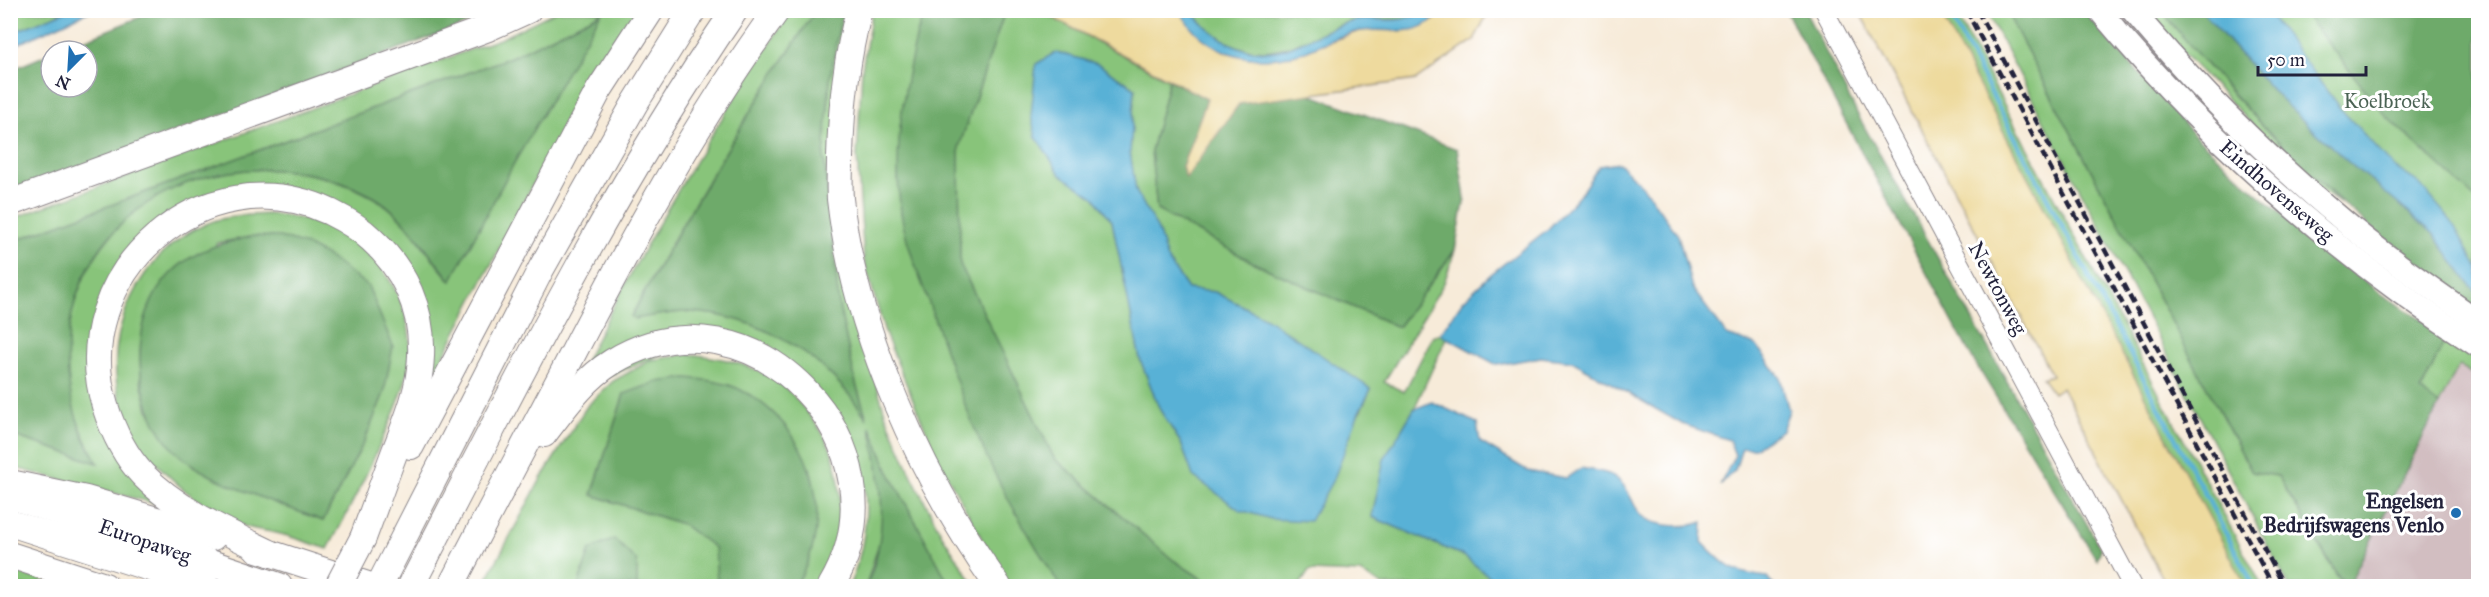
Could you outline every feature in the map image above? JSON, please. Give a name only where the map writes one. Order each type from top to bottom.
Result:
[{"type":"highway","points":[[10,202],[488,28],[528,10]]},
{"type":"highway","points":[[338,586],[599,90],[651,10]]},
{"type":"highway","points":[[379,586],[540,269],[635,103],[693,10]]},
{"type":"highway","points":[[411,586],[599,230],[665,117],[735,10]]},
{"type":"highway","points":[[455,579],[611,280],[661,190],[777,10]]},
{"type":"highway","points":[[860,10],[848,50],[840,114],[840,198],[850,255],[867,325],[899,412],[976,555],[998,586]]},
{"type":"highway","points":[[272,554],[194,514],[157,488],[142,473],[129,458],[117,436],[108,414],[99,379],[99,344],[105,312],[122,275],[137,255],[172,223],[191,213],[226,201],[269,197],[290,199],[316,206],[345,220],[382,249],[397,267],[409,289],[420,327],[419,378],[410,412],[363,538]]},
{"type":"highway","points":[[506,482],[579,390],[612,362],[643,348],[683,340],[706,341],[747,351],[784,371],[801,384],[827,416],[845,453],[850,472],[853,511],[846,554],[831,586]]},
{"type":"highway","points":[[10,483],[86,499],[272,554],[370,586]]},
{"type":"highway","name":"Europaweg","points":[[10,496],[279,586]]},
{"type":"highway","name":"Europaweg","points":[[10,523],[206,586]]},
{"type":"highway","points":[[10,555],[105,586]]},
{"type":"main road","name":"Eindhovenseweg","points":[[2099,10],[2196,120],[2288,204],[2398,291],[2478,346]]},
{"type":"main road","name":"Eindhovenseweg","points":[[2132,10],[2214,101],[2303,186],[2377,248],[2478,321]]},
{"type":"street","name":"Newtonweg","points":[[1824,10],[2132,586]]},
{"type":"shaded area","points":[[2458,362],[2478,374],[2478,586],[2338,586],[2337,584]]},
{"type":"green space","points":[[816,10],[842,11],[830,78],[824,157],[839,306],[856,384],[867,419],[851,397],[813,360],[792,344],[768,332],[718,315],[691,312],[635,319],[631,317],[720,162]]},
{"type":"green space","points":[[11,11],[66,11],[11,33]]},
{"type":"green space","points":[[155,11],[501,11],[11,193],[11,70],[39,58],[39,99],[99,99],[99,39],[86,39]]},
{"type":"green space","points":[[556,11],[636,11],[537,176],[423,396],[413,285],[306,198],[159,220],[89,362],[157,504],[11,467],[11,435],[97,463],[72,405],[67,372],[68,337],[75,302],[95,258],[123,223],[158,197],[198,179],[241,171],[286,171],[331,180],[386,205],[406,225],[451,281],[514,163],[600,13],[511,57],[11,242],[11,219],[502,38]]},
{"type":"green space","points":[[791,11],[816,11],[720,161],[631,316],[636,318],[690,312],[732,318],[753,325],[791,344],[826,369],[841,383],[866,416],[856,384],[839,306],[824,157],[830,78],[842,11],[852,11],[837,87],[865,346],[886,416],[912,476],[942,535],[975,586],[950,586],[889,472],[872,430],[883,497],[881,536],[866,586],[849,586],[862,544],[866,499],[857,455],[848,435],[828,409],[705,335],[570,393],[646,246],[731,104]]},
{"type":"green space","points":[[872,11],[924,11],[916,37],[902,116],[898,178],[901,213],[912,255],[996,476],[1060,586],[1010,586],[1006,582],[939,461],[886,336],[864,260],[857,156],[862,69]]},
{"type":"green space","points":[[924,11],[1005,11],[959,147],[960,264],[1054,458],[1173,560],[1213,586],[1060,586],[996,476],[954,374],[903,225],[899,187],[899,136],[911,59]]},
{"type":"green space","points":[[1005,11],[1040,11],[1169,80],[1151,151],[1157,210],[1256,264],[1398,327],[1455,250],[1444,283],[1384,382],[1404,392],[1433,336],[1440,334],[1447,337],[1414,409],[1385,459],[1372,517],[1464,556],[1501,586],[1384,586],[1361,573],[1309,571],[1299,586],[1213,586],[1173,560],[1054,458],[960,264],[959,147]],"holes":[[[1135,88],[1130,152],[1136,191],[1158,230],[1167,259],[1188,289],[1215,292],[1371,389],[1360,412],[1240,510],[1193,475],[1181,443],[1160,410],[1140,359],[1112,221],[1095,198]]]},
{"type":"green space","points":[[1191,11],[1429,11],[1411,18],[1352,21],[1288,47],[1257,51],[1229,43],[1216,35]]},
{"type":"green space","points":[[1786,11],[1805,11],[1860,119],[2101,549],[2097,560],[1972,358]]},
{"type":"green space","points":[[1939,11],[1954,11],[2262,586],[2243,586],[2244,584]]},
{"type":"green space","points":[[1986,11],[2006,11],[2252,472],[2278,476],[2343,586],[2289,586]]},
{"type":"green space","points":[[2006,11],[2084,11],[2191,132],[2256,192],[2322,248],[2383,295],[2447,336],[2421,391],[2439,405],[2348,586],[2339,578],[2278,476],[2252,472]]},
{"type":"green space","points":[[2142,11],[2161,11],[2229,91],[2341,204],[2307,181]]},
{"type":"green space","points":[[2161,11],[2202,11],[2280,99],[2346,160],[2434,234],[2471,286],[2478,292],[2478,314],[2391,246],[2310,173],[2233,94]]},
{"type":"green space","name":"Koelbroek","points":[[2187,11],[2478,11],[2478,302]]},
{"type":"green space","points":[[2302,11],[2478,11],[2478,201],[2387,117]]},
{"type":"green space","points":[[601,13],[514,163],[451,281],[416,235],[385,204],[374,197],[325,178],[275,170],[225,173],[178,187],[137,211],[103,245],[79,289],[68,342],[68,374],[73,405],[83,435],[98,463],[11,435],[11,242],[511,57]]},
{"type":"green space","points":[[1169,80],[1207,99],[1182,167],[1186,177],[1239,104],[1307,93],[1457,149],[1465,198],[1455,250],[1398,327],[1256,264],[1157,210],[1151,151]]},
{"type":"green space","points":[[271,214],[327,226],[351,239],[381,267],[401,304],[407,324],[410,344],[409,364],[394,414],[328,549],[244,526],[197,500],[172,479],[148,453],[128,422],[120,400],[116,374],[117,348],[122,322],[131,298],[161,255],[181,238],[212,222],[229,217]],"holes":[[[254,236],[384,393],[364,442],[323,521],[215,478],[191,465],[148,410],[141,381],[140,349],[217,243]]]},
{"type":"green space","points":[[254,236],[280,237],[306,245],[327,256],[368,286],[393,346],[384,393],[364,442],[323,521],[224,482],[189,462],[175,451],[161,433],[150,411],[143,387],[140,362],[141,337],[147,313],[157,291],[172,272],[200,252],[220,244]]},
{"type":"green space","points":[[2447,336],[2478,357],[2478,377],[2459,365],[2439,405],[2421,392]]},
{"type":"green space","points":[[688,354],[733,362],[755,369],[775,380],[796,399],[823,434],[837,470],[840,511],[832,552],[815,586],[795,586],[808,559],[815,529],[815,498],[810,468],[624,394],[592,495],[682,524],[716,548],[717,582],[707,586],[637,586],[636,561],[590,550],[578,586],[483,586],[542,477],[587,406],[613,381],[651,360]]},
{"type":"green space","points":[[687,378],[712,381],[737,388],[763,404],[784,424],[800,448],[811,474],[816,502],[816,531],[809,559],[795,586],[707,586],[717,582],[715,548],[682,524],[592,495],[624,394],[657,382]]},
{"type":"green space","points":[[870,426],[889,472],[950,586],[866,586],[878,547],[882,507],[878,466]]},
{"type":"green space","points":[[614,539],[637,561],[637,586],[578,586],[590,550]]},
{"type":"green space","points":[[11,570],[60,586],[11,586]]},
{"type":"sand","points":[[1040,11],[1180,11],[1200,36],[1227,53],[1300,52],[1360,31],[1433,21],[1442,11],[1489,11],[1474,40],[1416,80],[1239,104],[1186,178],[1182,167],[1207,99]]},
{"type":"sand","points":[[1859,11],[1939,11],[2245,584],[2243,586],[2167,586],[2062,387],[2053,393],[2042,378],[2052,375]]},
{"type":"water","points":[[66,11],[90,11],[11,47],[11,33]]},
{"type":"water","points":[[1180,11],[1191,11],[1211,30],[1233,45],[1259,52],[1287,48],[1353,21],[1399,20],[1442,11],[1433,20],[1414,29],[1361,31],[1337,37],[1300,53],[1265,59],[1248,58],[1216,47],[1190,26]]},
{"type":"water","points":[[2202,11],[2267,11],[2339,107],[2394,167],[2419,183],[2452,222],[2478,269],[2478,292],[2471,286],[2434,234],[2346,160],[2280,99]]},
{"type":"water","points":[[1056,52],[1098,64],[1135,88],[1130,152],[1136,191],[1158,230],[1167,259],[1188,289],[1215,292],[1266,318],[1371,389],[1359,412],[1335,476],[1310,521],[1271,519],[1240,510],[1193,476],[1181,443],[1160,410],[1140,359],[1112,221],[1095,198],[1060,174],[1036,137],[1031,116],[1036,64]]},
{"type":"water","points":[[1619,163],[1644,188],[1678,235],[1692,288],[1727,335],[1756,345],[1780,377],[1789,411],[1782,430],[1755,448],[1742,448],[1735,470],[1720,485],[1735,455],[1729,440],[1682,424],[1572,361],[1541,357],[1497,365],[1440,334],[1463,301],[1491,274],[1548,229],[1579,196],[1599,166]]},
{"type":"water","points":[[1432,402],[1477,423],[1480,442],[1528,471],[1566,478],[1581,468],[1605,473],[1613,476],[1622,484],[1640,513],[1653,522],[1679,526],[1703,522],[1702,542],[1717,557],[1737,571],[1767,577],[1774,586],[1501,586],[1464,556],[1372,517],[1384,459],[1414,409]]},
{"type":"waterway","points":[[1947,10],[2254,586]]},
{"type":"railway","points":[[1966,10],[2273,586]]},
{"type":"railway","points":[[1977,10],[2284,586]]},
{"type":"place","name":"Engelsen Bedrijfswagens Venlo","points":[[2456,513]]}]
